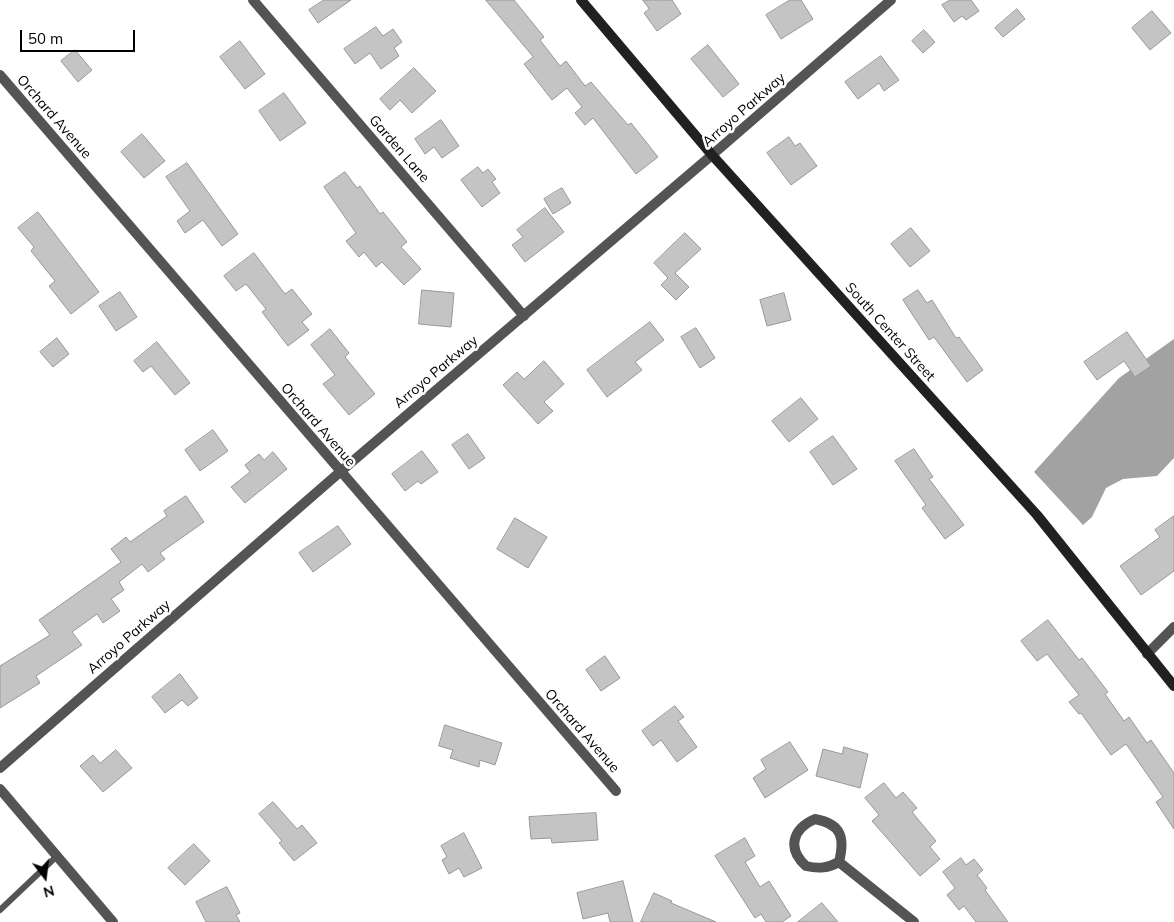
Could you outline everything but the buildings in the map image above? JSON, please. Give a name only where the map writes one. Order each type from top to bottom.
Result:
[{"type":"street","name":"Garden Lane","points":[[253,0],[524,316]]},
{"type":"street","name":"South Center Street","points":[[581,0],[712,155],[1037,515],[1174,686]]},
{"type":"street","name":"Arroyo Parkway","points":[[0,768],[340,472],[891,0]]},
{"type":"street","name":"Orchard Avenue","points":[[0,75],[616,791]]},
{"type":"street","points":[[1147,654],[1174,627]]},
{"type":"street","points":[[0,789],[113,922]]},
{"type":"street","points":[[815,819],[829,822],[836,828],[842,839],[839,862],[822,868],[806,866],[794,849],[793,841],[797,832],[806,823],[815,819]]},
{"type":"street","points":[[839,862],[914,922]]},
{"type":"lane","points":[[0,910],[57,856]]},
{"type":"shaded area","points":[[1174,339],[1174,458],[1157,476],[1123,479],[1106,488],[1092,517],[1083,525],[1034,472],[1119,378]]}]
